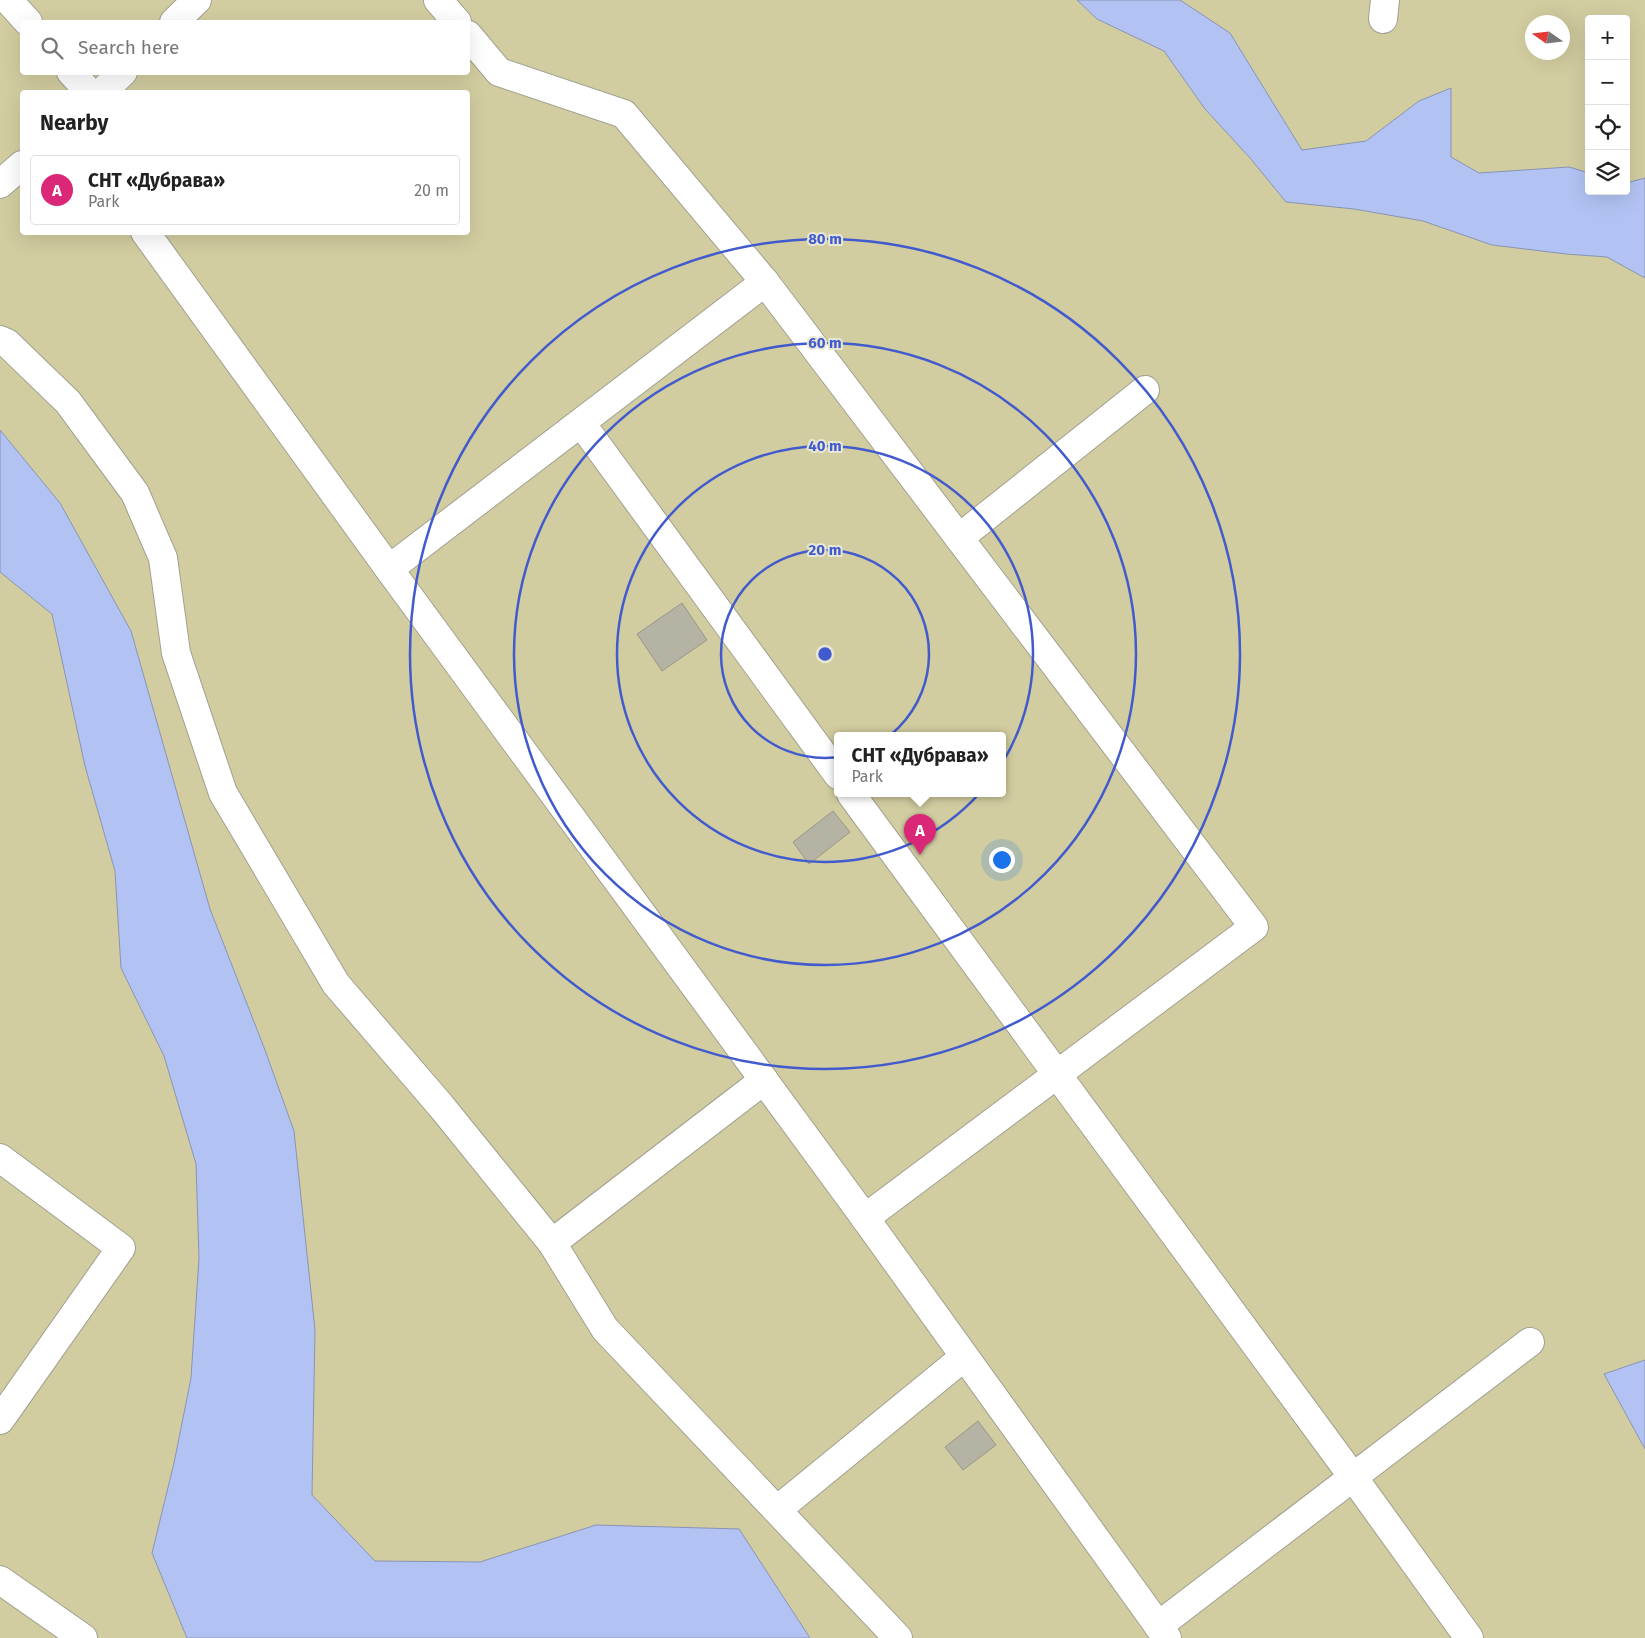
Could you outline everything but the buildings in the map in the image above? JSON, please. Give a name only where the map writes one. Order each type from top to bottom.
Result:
[{"type":"lane","points":[[8,0],[26,20]]},
{"type":"lane","points":[[176,20],[197,0]]},
{"type":"lane","points":[[438,0],[455,20]]},
{"type":"lane","points":[[470,37],[499,72],[624,114],[765,282],[1254,928],[864,1218]]},
{"type":"lane","points":[[74,75],[87,90]]},
{"type":"lane","points":[[104,90],[120,75]]},
{"type":"lane","points":[[0,184],[20,167]]},
{"type":"lane","points":[[148,235],[389,569],[764,1080],[1163,1632],[1353,1477],[1530,1342]]},
{"type":"lane","points":[[389,569],[765,282]]},
{"type":"lane","points":[[0,340],[7,343],[68,402],[135,493],[163,558],[176,653],[223,793],[336,984],[441,1106],[552,1243],[605,1329],[898,1638]]},
{"type":"lane","points":[[959,538],[1145,390]]},
{"type":"lane","points":[[581,423],[834,770]]},
{"type":"lane","points":[[853,797],[1353,1477],[1469,1638]]},
{"type":"lane","points":[[552,1243],[764,1080]]},
{"type":"lane","points":[[0,1158],[121,1248],[0,1420]]},
{"type":"lane","points":[[777,1510],[964,1357]]},
{"type":"lane","points":[[0,1580],[83,1638]]},
{"type":"shaded area","points":[[0,0],[1077,0],[1097,19],[1164,51],[1205,109],[1250,158],[1286,202],[1354,209],[1424,221],[1492,245],[1608,257],[1645,278],[1645,1360],[1604,1374],[1645,1449],[1645,1638],[810,1638],[738,1529],[596,1525],[480,1562],[375,1561],[312,1495],[315,1330],[294,1131],[265,1050],[210,909],[131,631],[60,503],[0,430]]},
{"type":"shaded area","points":[[1180,0],[1645,0],[1645,178],[1630,182],[1630,15],[1585,15],[1585,172],[1569,167],[1479,173],[1451,157],[1450,88],[1419,101],[1366,141],[1302,150],[1230,33]]},
{"type":"shaded area","points":[[0,572],[52,614],[85,766],[115,871],[121,968],[164,1056],[196,1164],[199,1258],[191,1378],[174,1463],[152,1553],[187,1638],[0,1638]]},
{"type":"water","points":[[1077,0],[1180,0],[1230,33],[1302,150],[1366,141],[1419,101],[1451,88],[1451,157],[1479,173],[1569,167],[1585,172],[1585,195],[1630,195],[1630,182],[1645,178],[1645,278],[1607,257],[1492,245],[1423,221],[1354,209],[1286,202],[1250,158],[1205,109],[1164,51],[1097,19]]},
{"type":"water","points":[[0,430],[60,503],[131,631],[210,909],[265,1050],[294,1131],[315,1330],[312,1495],[375,1561],[480,1562],[596,1525],[739,1529],[810,1638],[187,1638],[152,1553],[174,1463],[191,1378],[199,1258],[196,1164],[164,1056],[121,968],[115,871],[85,766],[52,614],[0,572]]},
{"type":"water","points":[[1645,1360],[1645,1449],[1604,1374]]},
{"type":"place","name":"СНТ «Дубрава»","points":[[920,855]]}]
